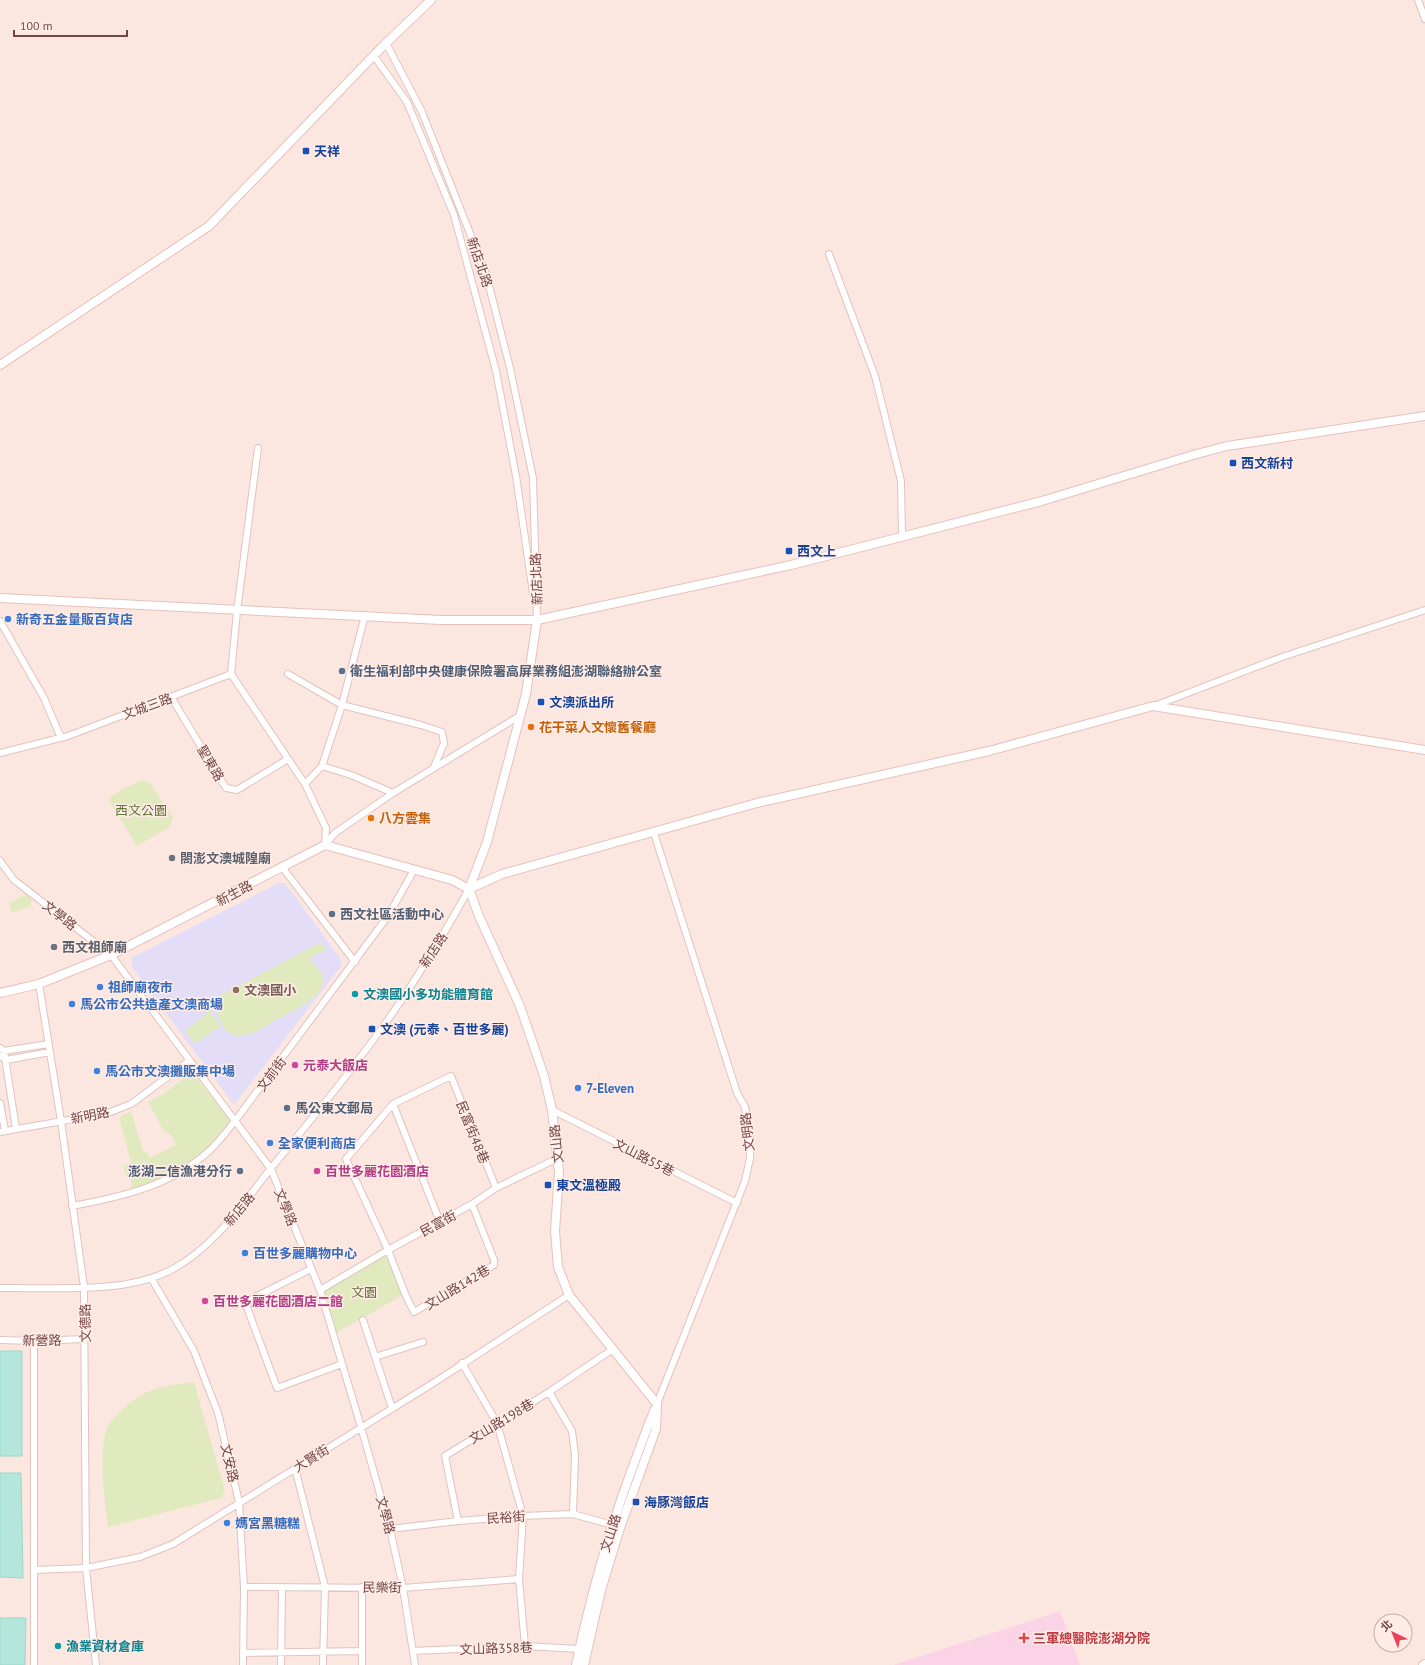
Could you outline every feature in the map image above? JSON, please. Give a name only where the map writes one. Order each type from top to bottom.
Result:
[{"type":"main road","points":[[0,365],[209,226],[386,43],[431,0]]},
{"type":"main road","points":[[0,598],[237,611],[365,615],[441,620],[537,620],[773,569],[1042,501],[1227,446],[1425,416]]},
{"type":"main road","name":"新店路","points":[[470,889],[487,842],[521,716],[526,694],[537,620]]},
{"type":"main road","points":[[325,845],[452,880],[470,889],[502,874],[758,803],[989,751],[1153,706],[1425,750]]},
{"type":"main road","name":"新生路","points":[[0,993],[39,984],[111,955],[325,845]]},
{"type":"main road","name":"文山路","points":[[470,889],[479,916],[520,1006],[544,1076],[552,1110],[559,1172],[555,1231],[558,1266],[569,1295],[657,1404],[656,1429],[620,1528],[601,1590],[584,1665]]},
{"type":"main road","name":"文山路","points":[[576,1665],[593,1588],[612,1525],[657,1404]]},
{"type":"street","points":[[1418,0],[1425,19]]},
{"type":"street","name":"新店北路","points":[[386,43],[422,112],[486,274],[510,368],[533,478],[537,620]]},
{"type":"street","name":"新店北路","points":[[374,56],[407,102],[454,215],[496,371],[516,476],[537,620]]},
{"type":"street","points":[[829,254],[875,376],[901,480],[902,536]]},
{"type":"street","points":[[258,448],[237,611],[231,674],[305,784],[326,828],[325,845]]},
{"type":"street","points":[[1153,706],[1282,657],[1425,610]]},
{"type":"street","points":[[305,784],[322,766],[342,705],[365,615]]},
{"type":"street","points":[[0,621],[44,698],[61,738]]},
{"type":"street","name":"文城三路","points":[[0,753],[61,738],[231,674]]},
{"type":"street","points":[[288,674],[342,705],[421,725],[442,732],[444,743],[434,767]]},
{"type":"street","name":"聖東路","points":[[171,697],[226,788],[237,790],[288,759]]},
{"type":"street","points":[[325,845],[335,833],[392,793],[521,716]]},
{"type":"street","points":[[322,766],[351,775],[392,793]]},
{"type":"street","name":"文明路","points":[[654,833],[738,1093],[745,1106],[750,1134],[750,1158],[737,1203],[657,1404]]},
{"type":"street","name":"文學路","points":[[0,861],[14,880],[111,955],[270,1169],[320,1290],[362,1426],[390,1529],[403,1588],[415,1665]]},
{"type":"street","points":[[282,867],[355,962]]},
{"type":"street","name":"文前街","points":[[72,1206],[115,1198],[143,1190],[175,1176],[209,1151],[235,1121],[355,962],[388,916],[414,870]]},
{"type":"street","name":"新店路","points":[[0,1288],[84,1287],[131,1284],[173,1269],[196,1254],[228,1223],[350,1071],[379,1032],[437,946],[470,889]]},
{"type":"street","name":"文德路","points":[[39,984],[61,1121],[84,1287],[86,1568],[96,1665]]},
{"type":"street","points":[[16,1129],[6,1060],[1,1052],[48,1044]]},
{"type":"street","points":[[6,1060],[50,1052]]},
{"type":"street","name":"新明路","points":[[2,1131],[108,1113],[131,1104],[189,1061]]},
{"type":"street","name":"民富街48巷","points":[[393,1104],[451,1076],[496,1188]]},
{"type":"street","points":[[0,1103],[2,1131]]},
{"type":"street","points":[[388,1250],[346,1159],[393,1104],[440,1222]]},
{"type":"street","name":"文山路55巷","points":[[552,1110],[737,1203]]},
{"type":"street","name":"民富街","points":[[320,1290],[388,1250],[472,1204],[496,1188],[558,1158]]},
{"type":"street","name":"文山路142巷","points":[[388,1250],[414,1312],[485,1272],[494,1265],[494,1260],[472,1204]]},
{"type":"street","points":[[311,1270],[245,1302],[277,1388],[342,1364]]},
{"type":"street","name":"文安路","points":[[151,1278],[197,1358],[218,1413],[239,1502],[244,1587],[243,1665]]},
{"type":"street","name":"大賢街","points":[[34,1570],[86,1568],[140,1557],[173,1544],[392,1408],[569,1295]]},
{"type":"street","points":[[363,1320],[392,1408]]},
{"type":"street","name":"新營路","points":[[0,1340],[34,1341],[85,1339]]},
{"type":"street","points":[[34,1341],[34,1665]]},
{"type":"street","points":[[375,1357],[423,1342]]},
{"type":"street","name":"文山路198巷","points":[[458,1521],[444,1456],[549,1392],[613,1349]]},
{"type":"street","points":[[462,1363],[497,1423],[523,1516],[519,1579],[525,1646]]},
{"type":"street","points":[[549,1392],[572,1431],[576,1455],[573,1514]]},
{"type":"street","points":[[295,1468],[325,1587],[323,1665]]},
{"type":"street","name":"民裕街","points":[[390,1529],[458,1521],[573,1514],[620,1528]]},
{"type":"street","name":"民樂街","points":[[244,1587],[403,1588],[519,1579]]},
{"type":"street","points":[[362,1587],[362,1665]]},
{"type":"street","points":[[281,1665],[282,1588]]},
{"type":"street","name":"文山路358巷","points":[[413,1651],[525,1646],[579,1649]]},
{"type":"street","points":[[243,1653],[362,1652]]},
{"type":"shaded area","name":"文澳國小","points":[[279,883],[285,883],[340,958],[342,965],[234,1105],[132,967],[131,958]]},
{"type":"shaded area","name":"三軍總醫院澎湖分院","points":[[1060,1611],[1080,1665],[894,1665]]},
{"type":"green space","name":"西文公園","points":[[142,780],[150,783],[173,817],[170,827],[137,846],[108,799],[122,789]]},
{"type":"green space","points":[[26,894],[32,900],[31,906],[12,913],[9,903]]},
{"type":"green space","points":[[321,942],[326,950],[308,959],[319,969],[323,979],[321,988],[315,996],[306,1003],[255,1032],[242,1036],[225,1030],[218,1017],[219,1007],[210,1011],[206,1003]]},
{"type":"green space","points":[[210,1011],[220,1026],[195,1044],[185,1031]]},
{"type":"green space","points":[[191,1072],[233,1121],[207,1149],[174,1174],[132,1190],[130,1174],[126,1176],[123,1166],[131,1163],[119,1117],[131,1111],[143,1151],[147,1152],[150,1158],[176,1145],[170,1134],[163,1130],[148,1102],[165,1093]]},
{"type":"green space","name":"文園","points":[[386,1254],[403,1295],[336,1333],[322,1291]]},
{"type":"green space","points":[[194,1382],[225,1491],[221,1498],[108,1527],[102,1462],[105,1436],[109,1424],[128,1404],[145,1393],[163,1387]]},
{"type":"water","points":[[0,1351],[22,1351],[22,1456],[0,1456]]},
{"type":"water","points":[[0,1473],[21,1473],[23,1578],[0,1577]]},
{"type":"water","points":[[0,1618],[26,1618],[25,1665],[0,1665]]},
{"type":"place","name":"天祥","points":[[306,151]]},
{"type":"place","name":"西文新村","points":[[1233,463]]},
{"type":"place","name":"西文上","points":[[789,551]]},
{"type":"place","name":"新奇五金量販百貨店","points":[[8,619]]},
{"type":"place","name":"衛生福利部中央健康保險署高屏業務組澎湖聯絡辦公室","points":[[342,671]]},
{"type":"place","name":"文澳派出所","points":[[541,702]]},
{"type":"place","name":"花干菜人文懷舊餐廳","points":[[531,727]]},
{"type":"place","name":"八方雲集","points":[[371,818]]},
{"type":"place","name":"閤澎文澳城隍廟","points":[[172,858]]},
{"type":"place","name":"西文社區活動中心","points":[[332,914]]},
{"type":"place","name":"西文祖師廟","points":[[54,947]]},
{"type":"place","name":"祖師廟夜市","points":[[100,987]]},
{"type":"place","name":"文澳國小","points":[[236,990]]},
{"type":"place","name":"文澳國小多功能體育館","points":[[355,994]]},
{"type":"place","name":"馬公市公共造產文澳商場","points":[[72,1004]]},
{"type":"place","name":"文澳 (元泰、百世多麗)","points":[[372,1029]]},
{"type":"place","name":"元泰大飯店","points":[[295,1065]]},
{"type":"place","name":"馬公市文澳攤販集中場","points":[[97,1071]]},
{"type":"place","name":"7-Eleven","points":[[578,1088]]},
{"type":"place","name":"馬公東文郵局","points":[[287,1108]]},
{"type":"place","name":"全家便利商店","points":[[270,1143]]},
{"type":"place","name":"澎湖二信漁港分行","points":[[240,1171]]},
{"type":"place","name":"百世多麗花園酒店","points":[[317,1171]]},
{"type":"place","name":"東文溫極殿","points":[[548,1185]]},
{"type":"place","name":"百世多麗購物中心","points":[[245,1253]]},
{"type":"place","name":"百世多麗花園酒店二館","points":[[205,1301]]},
{"type":"place","name":"海豚灣飯店","points":[[636,1502]]},
{"type":"place","name":"媽宮黑糖糕","points":[[227,1523]]},
{"type":"place","name":"三軍總醫院澎湖分院","points":[[1024,1638]]},
{"type":"place","name":"漁業資材倉庫","points":[[58,1646]]}]
